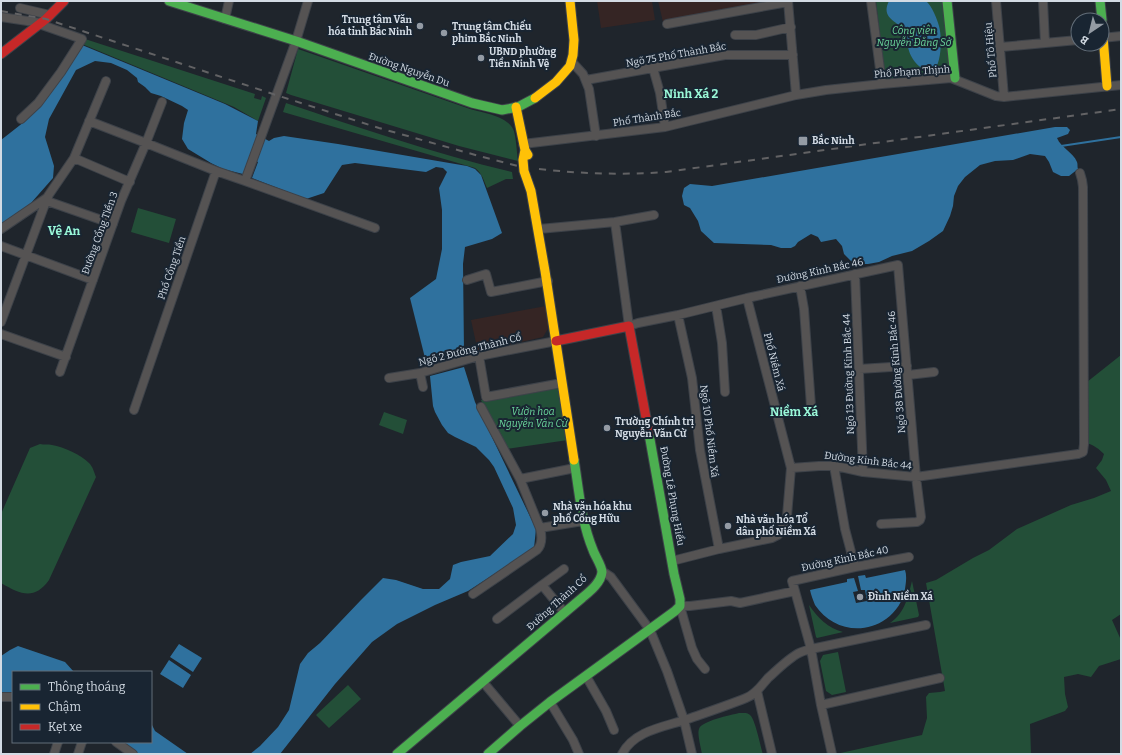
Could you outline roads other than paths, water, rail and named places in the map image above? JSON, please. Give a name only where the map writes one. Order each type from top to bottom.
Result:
[{"type":"main road","points":[[1,54],[50,15],[64,1]]},
{"type":"main road","name":"Đường Nguyễn Du","points":[[169,1],[296,42],[472,104],[502,110],[516,107],[532,100],[547,90],[566,71],[572,62]]},
{"type":"main road","points":[[570,1],[574,40],[572,62]]},
{"type":"main road","points":[[947,1],[955,78]]},
{"type":"main road","points":[[1100,1],[1101,12]]},
{"type":"main road","points":[[1104,52],[1107,86]]},
{"type":"main road","points":[[516,107],[524,147],[530,157],[533,183],[532,191],[548,281],[583,521],[602,571]]},
{"type":"main road","points":[[556,341],[629,326]]},
{"type":"main road","name":"Đường Lê Phụng Hiểu","points":[[629,326],[674,574],[680,599],[680,606]]},
{"type":"main road","name":"Đường Thành Cổ","points":[[397,754],[565,612],[596,584],[601,577],[602,571]]},
{"type":"main road","points":[[488,754],[550,702],[650,630],[680,606]]},
{"type":"street","points":[[225,19],[229,1]]},
{"type":"street","points":[[246,177],[296,42],[308,1]]},
{"type":"street","points":[[667,24],[788,1],[796,95]]},
{"type":"street","points":[[871,1],[882,84]]},
{"type":"street","name":"Phố Tô Hiệu","points":[[996,1],[1004,97]]},
{"type":"street","points":[[1043,1],[1045,43]]},
{"type":"street","points":[[20,8],[50,15]]},
{"type":"street","points":[[1,16],[40,23],[82,39],[61,72],[38,103],[21,119]]},
{"type":"street","points":[[735,35],[756,34],[791,27]]},
{"type":"street","points":[[1110,37],[1121,36]]},
{"type":"street","points":[[1001,47],[1070,41]]},
{"type":"street","name":"Ngõ 75 Phố Thành Bắc","points":[[586,80],[725,55],[793,55]]},
{"type":"street","points":[[572,62],[583,74],[589,89],[596,136]]},
{"type":"street","points":[[653,68],[660,93],[665,127]]},
{"type":"street","name":"Phố Phạm Thịnh","points":[[796,95],[826,90],[951,78],[955,78],[992,95],[1004,97],[1121,85]]},
{"type":"street","points":[[1,322],[47,198],[74,158],[106,81]]},
{"type":"street","name":"Phố Thành Bắc","points":[[524,147],[665,127],[796,95]]},
{"type":"street","name":"Đường Cổng Tiền 3","points":[[60,372],[121,201],[162,102]]},
{"type":"street","points":[[89,121],[216,171],[246,177],[375,228]]},
{"type":"street","points":[[74,158],[130,182]]},
{"type":"street","name":"Phố Cổng Tiền","points":[[134,410],[216,171]]},
{"type":"street","name":"Đường Kinh Bắc 44","points":[[791,468],[834,466],[863,472],[916,477],[1078,454],[1083,452],[1083,195],[1080,174]]},
{"type":"street","points":[[47,198],[113,224]]},
{"type":"street","points":[[1,229],[47,198]]},
{"type":"street","points":[[539,229],[615,222],[654,216]]},
{"type":"street","points":[[615,222],[629,326],[747,298]]},
{"type":"street","points":[[1,246],[93,280]]},
{"type":"street","name":"Đường Kinh Bắc 46","points":[[747,298],[898,265]]},
{"type":"street","name":"Ngõ 38 Đường Kinh Bắc 46","points":[[881,524],[917,522],[921,517],[916,477],[898,265]]},
{"type":"street","points":[[467,280],[486,274],[491,292],[548,281]]},
{"type":"street","name":"Ngõ 13 Đường Kinh Bắc 44","points":[[855,274],[863,472]]},
{"type":"street","points":[[800,286],[804,309],[811,406]]},
{"type":"street","name":"Phố Niềm Xá","points":[[672,561],[719,549],[765,540],[778,535],[787,516],[791,468],[747,298]]},
{"type":"street","points":[[716,306],[722,342],[725,392]]},
{"type":"street","name":"Ngõ 10 Phố Niềm Xá","points":[[678,315],[692,378],[700,450],[719,549]]},
{"type":"street","points":[[1,334],[66,357]]},
{"type":"street","name":"Ngõ 2 Đường Thành Cổ","points":[[389,378],[420,373],[479,356],[556,341]]},
{"type":"street","points":[[479,356],[486,397],[562,382]]},
{"type":"street","points":[[859,369],[907,366]]},
{"type":"street","points":[[908,375],[934,372]]},
{"type":"street","points":[[420,373],[423,387]]},
{"type":"street","points":[[473,594],[539,548],[542,533],[520,479],[481,408]]},
{"type":"street","points":[[834,466],[845,529],[855,567]]},
{"type":"street","points":[[520,479],[575,468]]},
{"type":"street","points":[[540,528],[583,521]]},
{"type":"street","name":"Đường Kinh Bắc 40","points":[[795,590],[792,581],[909,557]]},
{"type":"street","points":[[497,619],[564,569]]},
{"type":"street","points":[[602,571],[611,577],[650,630],[667,671],[684,720],[692,754]]},
{"type":"street","points":[[542,585],[565,612]]},
{"type":"street","points":[[705,669],[697,659],[692,648],[680,606],[731,601],[740,603],[795,590],[811,649],[832,754]]},
{"type":"street","points":[[622,754],[632,742],[652,729],[684,720],[751,696],[769,678],[799,653],[811,649],[926,626]]},
{"type":"street","points":[[586,676],[606,711],[614,730]]},
{"type":"street","points":[[821,705],[940,678]]},
{"type":"street","points":[[483,682],[520,726]]},
{"type":"street","points":[[757,691],[772,754]]},
{"type":"street","points":[[1,696],[12,697]]},
{"type":"street","points":[[550,702],[573,740],[579,754]]},
{"type":"street","points":[[54,754],[58,743]]},
{"type":"street","points":[[78,754],[82,743]]},
{"type":"street","points":[[118,743],[134,754]]},
{"type":"water","points":[[889,1],[926,1],[930,6],[938,23],[941,36],[940,56],[933,71],[928,71],[920,67],[913,60],[909,51],[905,31],[888,16],[887,7]]},
{"type":"water","points":[[82,45],[225,104],[258,121],[256,134],[269,141],[274,138],[284,136],[467,166],[475,169],[481,175],[502,233],[492,239],[465,247],[463,264],[464,352],[426,362],[410,298],[436,279],[442,249],[442,210],[439,188],[447,172],[443,168],[436,167],[426,172],[355,163],[342,165],[324,193],[306,199],[252,178],[258,162],[250,159],[243,174],[223,169],[188,149],[182,139],[184,123],[188,110],[161,96],[151,93],[127,70],[111,63],[95,61],[76,70],[49,119],[45,137],[54,166],[53,178],[31,203],[1,226],[1,140],[24,122],[36,110]]},
{"type":"water","points":[[1055,127],[1067,127],[1070,130],[1068,134],[1057,138],[1061,145],[1073,155],[1077,163],[1078,169],[1069,176],[1061,176],[1053,172],[1045,156],[1030,154],[1013,160],[995,161],[980,165],[965,177],[958,186],[954,196],[950,216],[943,231],[912,251],[892,256],[879,262],[854,264],[844,254],[842,246],[836,239],[821,242],[818,237],[811,234],[791,248],[781,248],[771,245],[714,243],[701,231],[698,221],[690,208],[684,205],[682,196],[684,188],[690,184],[712,186]]},
{"type":"water","points":[[464,367],[475,402],[536,529],[534,548],[468,591],[435,605],[397,624],[372,642],[335,684],[280,754],[250,754],[278,727],[289,710],[300,664],[308,653],[320,643],[383,578],[396,580],[423,589],[439,589],[450,579],[453,565],[490,556],[513,534],[516,525],[513,508],[494,467],[476,447],[448,433],[442,425],[433,406],[430,376]]},
{"type":"water","points":[[905,570],[905,589],[903,598],[898,606],[886,619],[867,627],[848,627],[829,620],[815,605],[811,596],[810,590],[847,582],[847,579],[854,578],[858,591],[853,592],[856,603],[867,601],[865,590],[861,590],[858,576],[865,575],[866,578]]},
{"type":"water","points":[[179,644],[202,658],[193,672],[170,657]]},
{"type":"water","points":[[18,646],[65,662],[73,671],[12,671],[12,694],[1,693],[1,656]]},
{"type":"water","points":[[169,660],[191,675],[183,688],[160,674]]},
{"type":"water","points":[[152,725],[155,731],[188,754],[137,754],[121,743],[152,743]]},
{"type":"waterway","points":[[1061,146],[1121,137]]},
{"type":"railway","points":[[1,11],[46,19],[379,128],[518,166]]},
{"type":"railway","points":[[539,169],[602,174],[666,172],[1121,109]]},
{"type":"place","name":"Trung tâm Văn hóa tỉnh Bắc Ninh","points":[[420,26]]},
{"type":"place","name":"Trung tâm Chiếu phim Bắc Ninh","points":[[444,33]]},
{"type":"place","name":"UBND phường Tiền Ninh Vệ","points":[[481,58]]},
{"type":"place","name":"Bắc Ninh","points":[[803,141]]},
{"type":"place","name":"Trường Chính trị Nguyễn Văn Cừ","points":[[607,428]]},
{"type":"place","name":"Nhà văn hóa khu phố Cổng Hữu","points":[[545,513]]},
{"type":"place","name":"Nhà văn hóa Tổ dân phố Niềm Xá","points":[[728,526]]},
{"type":"place","name":"Đình Niềm Xá","points":[[860,597]]},
{"type":"district","name":"Ninh Xá 2","points":[[691,94]]},
{"type":"district","name":"Vệ An","points":[[64,231]]},
{"type":"district","name":"Niềm Xá","points":[[794,412]]},
{"type":"park label","name":"Công viên Nguyễn Đăng Sở","points":[[914,36]]},
{"type":"park label","name":"Vườn hoa Nguyễn Văn Cừ","points":[[533,418]]}]
